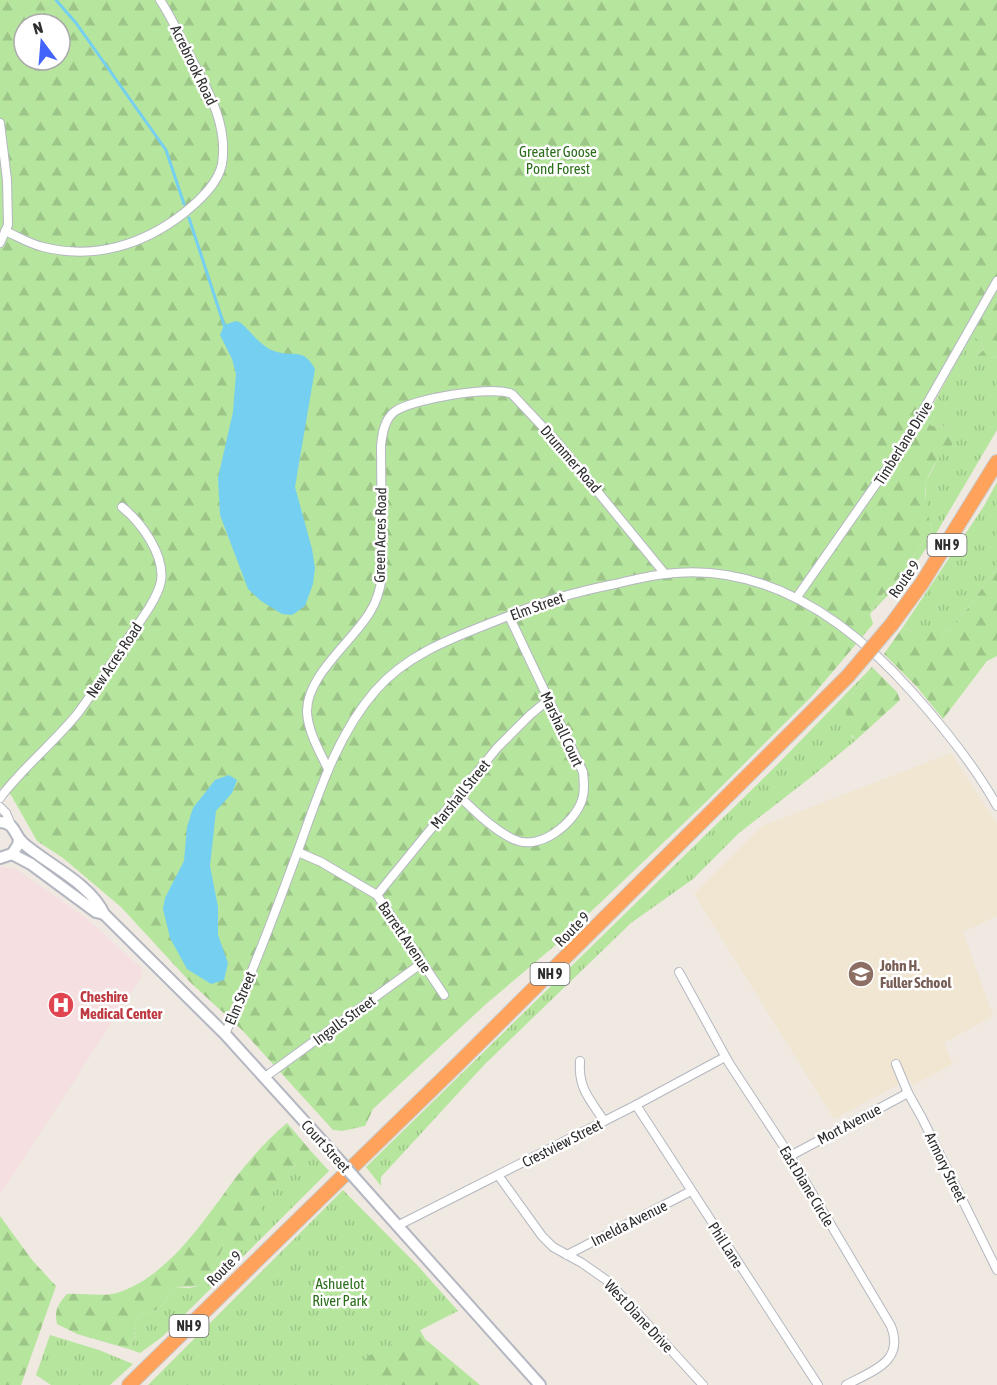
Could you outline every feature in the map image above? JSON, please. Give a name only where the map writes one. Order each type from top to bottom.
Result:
[{"type":"highway","name":"Route 9","points":[[129,1385],[460,1062],[848,676],[892,624],[922,583],[997,462]]},
{"type":"main road","name":"Court Street","points":[[5,824],[18,834],[19,839],[37,855],[98,902],[104,914],[225,1034],[540,1385]]},
{"type":"main road","points":[[0,858],[12,854],[19,839]]},
{"type":"main road","name":"Court Street","points":[[12,854],[31,864],[96,912],[104,914]]},
{"type":"street","name":"Acrebrook Road","points":[[5,231],[41,247],[62,250],[110,249],[140,241],[156,232],[178,218],[205,195],[222,165],[220,124],[214,102],[160,0]]},
{"type":"street","points":[[0,123],[7,180],[8,225],[0,243]]},
{"type":"street","name":"Timberlane Drive","points":[[796,597],[904,444],[997,281]]},
{"type":"street","name":"Drummer Road","points":[[453,395],[493,390],[506,391],[520,400],[595,486],[665,574]]},
{"type":"street","name":"Green Acres Road","points":[[328,769],[310,728],[308,701],[318,680],[369,615],[381,587],[382,435],[395,411],[406,406],[453,395]]},
{"type":"street","name":"New Acres Road","points":[[0,798],[77,713],[137,627],[158,591],[161,580],[158,559],[144,529],[122,507]]},
{"type":"street","name":"Elm Street","points":[[225,1034],[249,980],[328,769],[366,702],[390,675],[430,649],[556,598],[665,574],[706,573],[740,577],[796,597],[844,628],[902,680],[961,752],[997,806]]},
{"type":"street","name":"Marshall Court","points":[[459,796],[493,826],[515,840],[529,842],[543,839],[557,832],[579,808],[583,798],[583,772],[509,616]]},
{"type":"street","name":"Marshall Street","points":[[377,896],[497,748],[548,700]]},
{"type":"street","points":[[0,807],[6,813],[5,824]]},
{"type":"street","name":"Barrett Avenue","points":[[298,852],[321,862],[377,896],[444,995]]},
{"type":"street","name":"Ingalls Street","points":[[265,1077],[422,963]]},
{"type":"street","name":"East Diane Circle","points":[[679,972],[725,1057],[790,1156],[891,1326],[896,1345],[893,1353],[885,1363],[846,1385]]},
{"type":"street","name":"Crestview Street","points":[[397,1226],[636,1105],[725,1057]]},
{"type":"street","points":[[580,1061],[579,1076],[582,1086],[604,1121]]},
{"type":"street","name":"Armory Street","points":[[896,1064],[908,1093],[997,1270]]},
{"type":"street","name":"Mort Avenue","points":[[790,1156],[908,1093]]},
{"type":"street","name":"Phil Lane","points":[[636,1105],[818,1385]]},
{"type":"street","name":"West Diane Drive","points":[[498,1175],[542,1236],[553,1247],[596,1271],[609,1282],[703,1385]]},
{"type":"street","name":"Imelda Avenue","points":[[567,1255],[691,1191]]},
{"type":"shaded area","name":"John H. Fuller School","points":[[951,753],[997,824],[997,916],[963,932],[993,1016],[944,1043],[953,1064],[913,1085],[909,1079],[834,1119],[694,894],[762,826]]},
{"type":"shaded area","name":"Cheshire Medical Center","points":[[0,867],[16,869],[86,918],[141,968],[142,976],[0,1195]]},
{"type":"green space","name":"Greater Goose Pond Forest","points":[[0,0],[997,0],[997,356],[974,358],[984,350],[980,340],[964,333],[918,412],[932,426],[954,427],[955,433],[954,442],[937,461],[926,483],[926,501],[932,530],[903,574],[881,596],[870,614],[873,624],[813,695],[707,801],[558,943],[486,1004],[373,1109],[365,1126],[342,1131],[333,1130],[242,1030],[191,983],[121,907],[63,858],[37,841],[11,795],[0,788]]},
{"type":"green space","points":[[971,335],[980,340],[984,350],[975,357],[997,356],[997,430],[934,537],[909,573],[870,614],[881,596],[903,574],[932,530],[926,508],[926,482],[954,427],[932,426],[925,419]]},
{"type":"green space","points":[[997,482],[997,568],[955,626],[941,635],[914,633],[903,627],[984,506]]},
{"type":"green space","points":[[997,568],[997,656],[987,661],[943,719],[917,687],[884,654],[903,627],[914,633],[931,626],[941,635],[955,626]]},
{"type":"green space","points":[[872,667],[844,704],[852,721],[851,736],[856,740],[739,833],[693,879],[631,923],[484,1065],[381,1177],[381,1186],[366,1167],[778,764]]},
{"type":"green space","points":[[873,668],[897,692],[900,700],[856,740],[846,729],[852,721],[847,718],[844,704]]},
{"type":"green space","points":[[287,1123],[310,1150],[286,1174],[262,1207],[262,1224],[243,1250],[224,1245],[206,1286],[174,1287],[162,1305],[154,1311],[142,1314],[134,1325],[136,1336],[129,1349],[77,1334],[57,1324],[58,1308],[67,1294],[117,1293],[136,1285],[154,1273],[185,1244],[237,1176],[267,1141]]},
{"type":"green space","points":[[310,1150],[329,1171],[162,1337],[140,1353],[129,1349],[136,1336],[134,1325],[142,1314],[158,1308],[165,1302],[174,1287],[188,1288],[206,1285],[224,1245],[262,1224],[261,1207],[286,1174]]},
{"type":"green space","name":"Ashuelot River Park","points":[[343,1190],[417,1265],[458,1311],[365,1358],[387,1385],[148,1385]]},
{"type":"green space","points":[[0,1216],[32,1260],[56,1286],[21,1385],[0,1385]]},
{"type":"green space","points":[[420,1330],[425,1339],[480,1385],[387,1385],[364,1358]]},
{"type":"green space","points":[[50,1335],[99,1350],[133,1364],[110,1385],[51,1385],[36,1375]]},
{"type":"water","points":[[236,321],[270,349],[280,353],[302,355],[311,362],[315,369],[295,487],[315,568],[313,584],[305,606],[292,615],[282,614],[261,601],[248,589],[220,515],[218,478],[233,412],[236,374],[232,359],[220,335],[224,325]]},
{"type":"water","points":[[229,775],[237,780],[232,793],[216,811],[210,866],[218,907],[218,935],[228,963],[224,980],[211,984],[187,969],[170,938],[163,909],[165,898],[184,861],[187,827],[193,808],[215,780]]},
{"type":"waterway","points":[[56,0],[76,23],[166,150],[184,204]]},
{"type":"waterway","points":[[189,218],[224,325]]},
{"type":"place","name":"John H. Fuller School","points":[[861,974]]},
{"type":"place","name":"Cheshire Medical Center","points":[[61,1005]]}]
